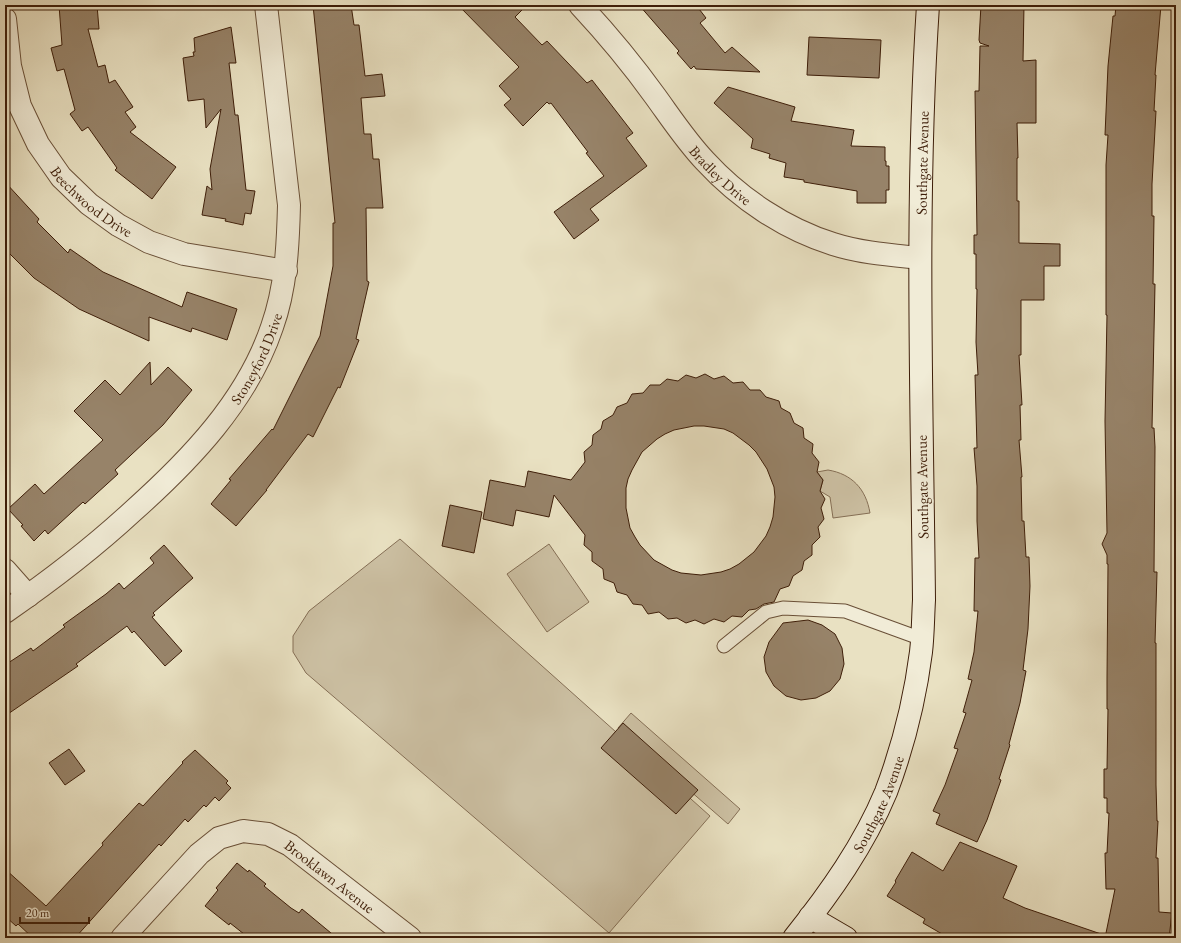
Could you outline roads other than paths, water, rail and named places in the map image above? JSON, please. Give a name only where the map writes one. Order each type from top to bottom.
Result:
[{"type":"street","name":"Stoneyford Drive","points":[[5,612],[77,560],[141,504],[185,462],[215,428],[239,395],[260,358],[272,328],[281,299],[286,271],[289,238],[289,205],[266,5]]},
{"type":"street","name":"Bradley Drive","points":[[580,5],[603,30],[636,71],[683,136],[705,162],[763,211],[797,230],[834,245],[875,253],[920,258]]},
{"type":"street","name":"Southgate Avenue","points":[[794,938],[835,883],[862,841],[885,793],[901,748],[914,696],[921,650],[924,592],[920,258],[921,153],[928,5]]},
{"type":"street","name":"Beechwood Drive","points":[[5,19],[10,66],[20,106],[38,144],[61,177],[89,204],[118,225],[149,242],[184,254],[222,262],[286,271]]},
{"type":"street","points":[[5,570],[28,596]]},
{"type":"street","name":"Brooklawn Avenue","points":[[122,938],[199,854],[219,838],[243,831],[268,834],[290,845],[410,938]]},
{"type":"street","points":[[810,918],[846,938]]},
{"type":"lane","points":[[724,646],[766,612],[783,608],[845,611],[922,639]]}]
